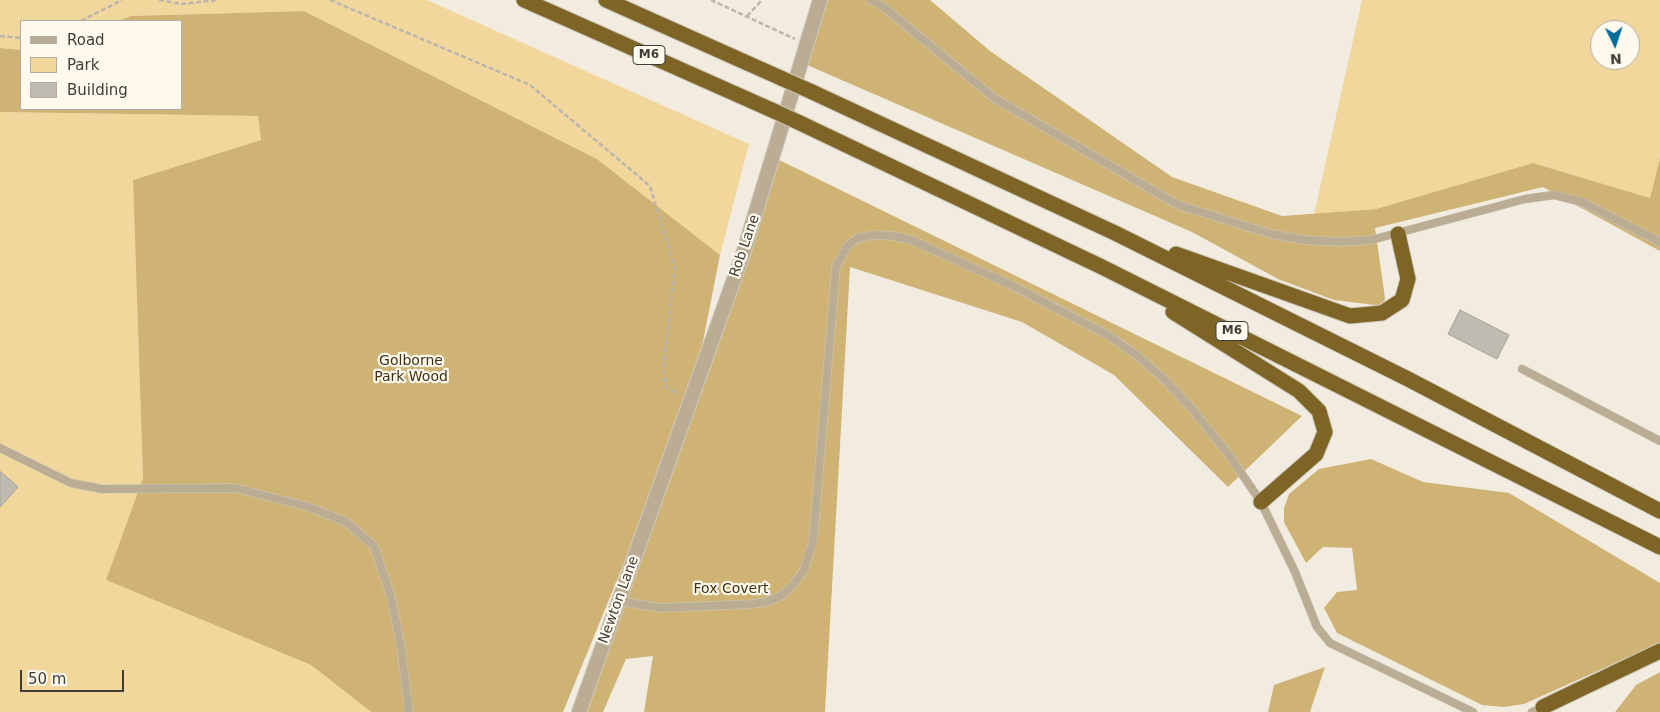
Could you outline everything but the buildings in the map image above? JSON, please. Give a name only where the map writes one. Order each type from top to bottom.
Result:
[{"type":"highway","name":"M6","points":[[524,0],[800,123],[1102,267],[1660,547]]},
{"type":"highway","name":"M6","points":[[606,0],[783,79],[1116,233],[1408,379],[1660,511]]},
{"type":"highway","points":[[1116,233],[1350,316],[1382,313],[1402,300],[1408,279],[1398,234]]},
{"type":"highway","points":[[1102,267],[1299,391],[1319,411],[1325,432],[1316,454],[1261,502]]},
{"type":"highway","points":[[1540,710],[1660,651]]},
{"type":"street","name":"Rob Lane","points":[[659,489],[746,244],[808,45],[820,0]]},
{"type":"street","name":"Newton Lane","points":[[579,712],[659,489]]},
{"type":"lane","points":[[871,0],[881,5],[994,98],[1178,205],[1271,234],[1305,240],[1352,241],[1398,234],[1525,198],[1554,195],[1582,202],[1660,242]]},
{"type":"lane","points":[[620,601],[660,608],[766,602],[781,596],[798,577],[810,555],[813,541],[836,266],[848,244],[858,238],[875,235],[911,240],[1010,284],[1106,334],[1136,354],[1164,379],[1192,409],[1229,454],[1261,502],[1295,572],[1314,622],[1330,643],[1473,712]]},
{"type":"lane","points":[[1522,369],[1660,441]]},
{"type":"lane","points":[[0,448],[71,483],[102,489],[235,488],[309,506],[346,522],[374,546],[391,597],[401,647],[409,712]]},
{"type":"path","points":[[83,20],[122,0]]},
{"type":"path","points":[[159,0],[181,4],[218,0]]},
{"type":"path","points":[[330,0],[530,85],[650,186],[675,268],[663,371],[667,388],[691,401]]},
{"type":"path","points":[[711,0],[808,45]]},
{"type":"path","points":[[747,16],[762,0]]},
{"type":"path","points":[[0,36],[20,38]]},
{"type":"green space","points":[[0,0],[427,0],[749,144],[720,255],[597,159],[304,11],[131,16],[121,20],[20,20],[20,50],[0,48]]},
{"type":"green space","points":[[825,0],[930,0],[990,51],[1172,177],[1282,216],[1376,209],[1533,163],[1650,198],[1660,158],[1660,251],[1543,187],[1375,228],[1385,298],[1383,306],[1334,300],[1278,279],[1192,232],[807,65]]},
{"type":"green space","points":[[1362,0],[1660,0],[1660,158],[1650,198],[1533,163],[1376,209],[1314,214]]},
{"type":"green space","name":"Golborne Park Wood","points":[[304,11],[597,159],[720,255],[693,392],[769,155],[1302,416],[1228,487],[1114,375],[1022,322],[850,267],[825,712],[644,712],[653,656],[626,659],[603,712],[581,712],[681,424],[563,712],[371,712],[311,665],[106,580],[143,478],[133,180],[261,140],[258,116],[0,112],[0,48],[20,50],[20,110],[182,110],[182,20],[121,20],[131,16]]},
{"type":"green space","points":[[0,112],[258,116],[261,140],[133,180],[143,478],[106,580],[311,665],[371,712],[0,712]]},
{"type":"green space","points":[[1371,459],[1423,482],[1509,493],[1660,583],[1660,643],[1524,704],[1504,707],[1482,705],[1337,633],[1324,608],[1337,592],[1357,590],[1352,548],[1323,547],[1306,563],[1284,522],[1284,508],[1289,494],[1319,469]]},
{"type":"green space","points":[[1325,667],[1310,712],[1268,712],[1274,685]]},
{"type":"green space","points":[[1660,672],[1660,712],[1615,712],[1636,685]]},
{"type":"park label","name":"Fox Covert","points":[[731,589]]}]
